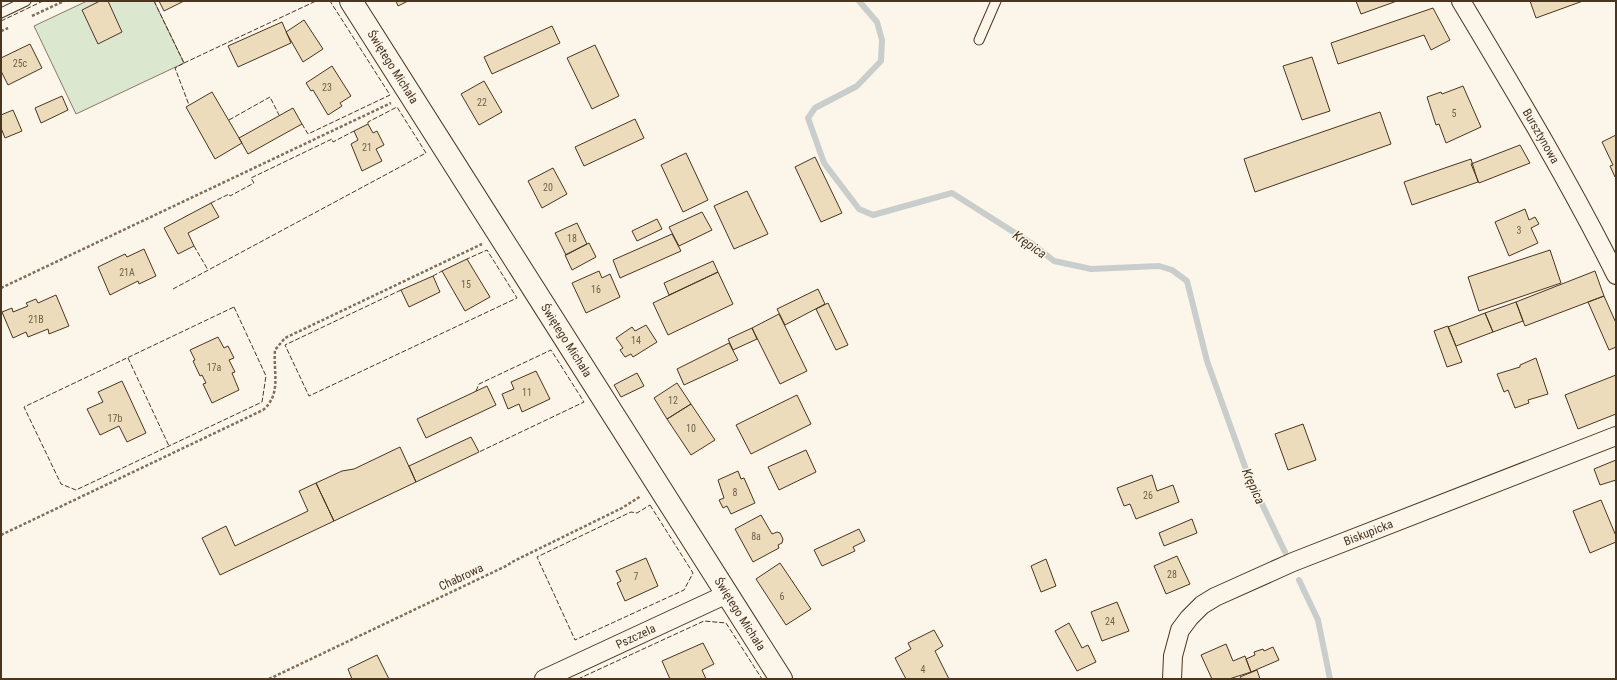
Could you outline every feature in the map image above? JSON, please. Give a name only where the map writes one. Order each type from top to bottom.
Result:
[{"type":"street","name":"Świętego Michała","points":[[351,1],[781,679]]},
{"type":"street","name":"Bursztynowa","points":[[1461,1],[1543,138],[1616,275]]},
{"type":"street","name":"Biskupicka","points":[[1172,679],[1173,656],[1180,630],[1202,605],[1215,597],[1293,562],[1616,436]]},
{"type":"street","name":"Pszczela","points":[[544,679],[727,594]]},
{"type":"lane","points":[[1,13],[26,1]]},
{"type":"lane","points":[[979,40],[996,1]]},
{"type":"path","points":[[1,288],[409,94]]},
{"type":"path","points":[[1,535],[263,410],[274,397],[276,388],[275,350],[284,338],[499,236]]},
{"type":"path","name":"Chabrowa","points":[[269,679],[499,569],[622,508],[657,484]]},
{"type":"green space","points":[[87,1],[154,1],[184,63],[76,114],[34,26]]},
{"type":"building","points":[[100,1],[108,1],[122,32],[98,44],[82,10]]},
{"type":"building","points":[[159,1],[184,1],[164,11]]},
{"type":"building","points":[[396,1],[408,1],[398,6]]},
{"type":"building","points":[[1356,1],[1397,1],[1361,14]]},
{"type":"building","points":[[1530,1],[1583,1],[1536,18]]},
{"type":"building","points":[[1433,8],[1450,40],[1431,50],[1424,35],[1338,64],[1331,43]]},
{"type":"building","points":[[304,20],[323,49],[303,62],[286,32]]},
{"type":"building","points":[[282,22],[291,43],[238,67],[228,46]]},
{"type":"building","points":[[552,26],[560,43],[492,74],[484,57]]},
{"type":"building","points":[[30,44],[42,68],[8,85],[1,71],[1,58]]},
{"type":"building","points":[[595,45],[619,96],[592,109],[567,58]]},
{"type":"building","points":[[1312,57],[1330,111],[1302,120],[1283,66]]},
{"type":"building","points":[[332,66],[351,96],[340,103],[342,106],[328,115],[313,90],[311,91],[306,83]]},
{"type":"building","points":[[484,81],[502,112],[479,125],[461,94]]},
{"type":"building","points":[[1463,86],[1481,127],[1446,143],[1439,124],[1436,125],[1427,97],[1441,92],[1442,94]]},
{"type":"building","points":[[212,92],[242,143],[215,159],[186,107]]},
{"type":"building","points":[[62,96],[68,110],[41,123],[35,108]]},
{"type":"building","points":[[293,108],[302,124],[248,154],[239,138]]},
{"type":"building","points":[[13,110],[22,131],[5,138],[1,128],[1,115]]},
{"type":"building","points":[[1380,112],[1391,144],[1255,192],[1244,159]]},
{"type":"building","points":[[635,119],[644,138],[584,166],[575,147]]},
{"type":"building","points":[[368,124],[373,133],[377,131],[384,145],[376,149],[382,161],[362,171],[351,144],[358,140],[354,131]]},
{"type":"building","points":[[1616,135],[1615,177],[1610,166],[1613,165],[1602,142]]},
{"type":"building","points":[[1520,145],[1530,163],[1479,183],[1471,164]]},
{"type":"building","points":[[686,153],[708,200],[683,212],[661,165]]},
{"type":"building","points":[[815,157],[842,213],[821,222],[795,167]]},
{"type":"building","points":[[1471,159],[1478,182],[1412,205],[1404,182]]},
{"type":"building","points":[[553,168],[567,194],[542,208],[528,181]]},
{"type":"building","points":[[747,191],[768,234],[734,249],[714,206]]},
{"type":"building","points":[[211,203],[219,217],[188,233],[194,246],[178,254],[164,228]]},
{"type":"building","points":[[1525,209],[1529,220],[1535,217],[1539,224],[1531,228],[1538,243],[1509,256],[1495,222]]},
{"type":"building","points":[[702,212],[712,230],[679,246],[669,227]]},
{"type":"building","points":[[657,219],[662,229],[637,241],[632,231]]},
{"type":"building","points":[[577,223],[587,244],[566,255],[555,233]]},
{"type":"building","points":[[672,234],[681,251],[620,278],[613,260]]},
{"type":"building","points":[[589,243],[596,257],[572,270],[565,255]]},
{"type":"building","points":[[144,249],[156,276],[139,284],[138,281],[110,295],[98,267],[125,254],[127,257]]},
{"type":"building","points":[[1550,250],[1561,283],[1479,311],[1468,277]]},
{"type":"building","points":[[467,259],[490,297],[465,311],[442,271]]},
{"type":"building","points":[[713,261],[718,272],[669,295],[664,283]]},
{"type":"building","points":[[599,271],[602,278],[610,274],[620,297],[586,313],[572,283]]},
{"type":"building","points":[[1595,271],[1604,296],[1525,326],[1516,302]]},
{"type":"building","points":[[718,272],[733,304],[668,335],[653,303]]},
{"type":"building","points":[[433,276],[440,292],[409,307],[401,290]]},
{"type":"building","points":[[818,289],[825,304],[785,325],[777,309]]},
{"type":"building","points":[[56,295],[69,326],[49,334],[48,329],[28,337],[26,332],[13,338],[2,312],[12,308],[13,312],[28,306],[26,303],[36,299],[38,303]]},
{"type":"building","points":[[1604,296],[1616,323],[1616,347],[1609,350],[1588,302]]},
{"type":"building","points":[[1516,302],[1523,321],[1493,332],[1485,313]]},
{"type":"building","points":[[828,303],[848,345],[836,350],[816,309]]},
{"type":"building","points":[[1485,313],[1493,332],[1456,346],[1448,327]]},
{"type":"building","points":[[779,314],[807,371],[780,384],[752,328]]},
{"type":"building","points":[[646,325],[657,342],[633,357],[631,354],[625,357],[620,350],[623,348],[616,338],[632,327],[635,331]]},
{"type":"building","points":[[1448,326],[1462,362],[1447,367],[1434,331]]},
{"type":"building","points":[[752,328],[757,339],[733,350],[728,339]]},
{"type":"building","points":[[218,337],[224,348],[228,346],[234,358],[229,360],[235,372],[232,373],[239,390],[212,403],[203,384],[206,383],[202,375],[200,376],[190,350]]},
{"type":"building","points":[[729,343],[738,360],[684,385],[677,369]]},
{"type":"building","points":[[1536,358],[1548,394],[1528,400],[1529,403],[1515,408],[1508,390],[1504,392],[1497,374],[1520,367],[1520,365]]},
{"type":"building","points":[[536,371],[550,399],[522,412],[519,404],[508,409],[502,394],[514,389],[511,382]]},
{"type":"building","points":[[637,373],[644,386],[621,397],[614,385]]},
{"type":"building","points":[[1616,375],[1616,414],[1578,429],[1565,395]]},
{"type":"building","points":[[122,381],[146,433],[127,442],[119,426],[100,435],[87,409],[103,402],[98,392]]},
{"type":"building","points":[[677,383],[691,404],[667,419],[654,398]]},
{"type":"building","points":[[487,386],[496,405],[426,438],[417,419]]},
{"type":"building","points":[[797,395],[811,424],[751,454],[736,425]]},
{"type":"building","points":[[691,404],[715,440],[691,455],[667,419]]},
{"type":"building","points":[[1303,424],[1316,460],[1288,470],[1275,434]]},
{"type":"building","points":[[471,437],[479,452],[416,482],[409,466]]},
{"type":"building","points":[[400,447],[416,482],[334,521],[316,483],[342,471],[354,469]]},
{"type":"building","points":[[806,450],[816,472],[779,490],[768,467]]},
{"type":"building","points":[[1616,460],[1616,480],[1600,485],[1594,469]]},
{"type":"building","points":[[738,471],[741,479],[744,478],[755,503],[731,514],[727,506],[723,508],[719,500],[724,498],[718,480]]},
{"type":"building","points":[[1152,475],[1157,491],[1173,485],[1179,502],[1136,519],[1130,504],[1124,506],[1117,488]]},
{"type":"building","points":[[316,483],[334,521],[220,575],[202,538],[226,526],[235,546],[308,511],[299,491]]},
{"type":"building","points":[[1601,500],[1616,536],[1616,542],[1590,553],[1573,511]]},
{"type":"building","points":[[761,515],[772,534],[777,532],[780,533],[783,539],[782,543],[778,545],[779,548],[753,562],[735,529]]},
{"type":"building","points":[[1192,519],[1197,533],[1164,546],[1159,533]]},
{"type":"building","points":[[859,529],[865,541],[853,547],[855,551],[822,566],[814,550]]},
{"type":"building","points":[[1177,556],[1190,584],[1166,594],[1154,566]]},
{"type":"building","points":[[646,558],[658,586],[625,601],[617,583],[621,581],[616,571]]},
{"type":"building","points":[[1046,559],[1056,586],[1041,592],[1031,566]]},
{"type":"building","points":[[780,563],[811,609],[786,625],[756,579]]},
{"type":"building","points":[[1117,602],[1129,631],[1102,641],[1091,612]]},
{"type":"building","points":[[1069,623],[1082,648],[1088,645],[1096,662],[1077,671],[1055,631]]},
{"type":"building","points":[[934,630],[943,646],[935,651],[949,679],[906,679],[895,658],[911,649],[908,643]]},
{"type":"building","points":[[703,643],[714,664],[702,670],[706,679],[670,679],[662,661]]},
{"type":"building","points":[[1226,644],[1233,661],[1245,656],[1251,672],[1229,679],[1212,679],[1201,655]]},
{"type":"building","points":[[1273,647],[1279,660],[1251,672],[1246,659],[1255,655],[1254,652],[1263,649],[1264,651]]},
{"type":"building","points":[[377,655],[389,679],[352,679],[348,669]]},
{"type":"building","points":[[1257,670],[1260,679],[1241,679],[1240,677]]},
{"type":"waterway","name":"Krępica","points":[[859,1],[877,22],[882,40],[881,61],[857,86],[815,108],[808,118],[824,163],[859,209],[873,215],[952,193],[1034,245],[1054,261],[1091,269],[1159,266],[1172,270],[1187,281],[1207,361],[1248,475],[1285,552]]},
{"type":"waterway","name":"Krępica","points":[[1299,580],[1318,620],[1330,679]]},
{"type":"fence","points":[[1,21],[43,1]]},
{"type":"fence","points":[[154,1],[184,63],[175,68],[189,105]]},
{"type":"fence","points":[[184,63],[316,1]]},
{"type":"fence","points":[[302,124],[308,134],[390,95],[330,1]]},
{"type":"fence","points":[[229,120],[270,97],[279,115]]},
{"type":"fence","points":[[173,289],[426,153],[397,107],[368,122],[368,124]]},
{"type":"fence","points":[[211,203],[229,194],[230,196],[254,183],[251,178],[332,139],[333,142],[354,131]]},
{"type":"fence","points":[[194,246],[208,270]]},
{"type":"fence","points":[[401,290],[285,345],[309,396],[517,298],[487,250],[467,259]]},
{"type":"fence","points":[[433,276],[442,271]]},
{"type":"fence","points":[[234,307],[266,376],[262,402],[76,490],[61,484],[24,407],[234,307]]},
{"type":"fence","points":[[476,391],[479,384],[551,350],[584,402],[479,452]]},
{"type":"fence","points":[[128,358],[169,446]]},
{"type":"fence","points":[[650,505],[693,573],[684,590],[575,640],[537,557],[631,512],[637,513],[650,505]]},
{"type":"fence","points":[[578,679],[704,621],[726,623],[762,679]]}]
